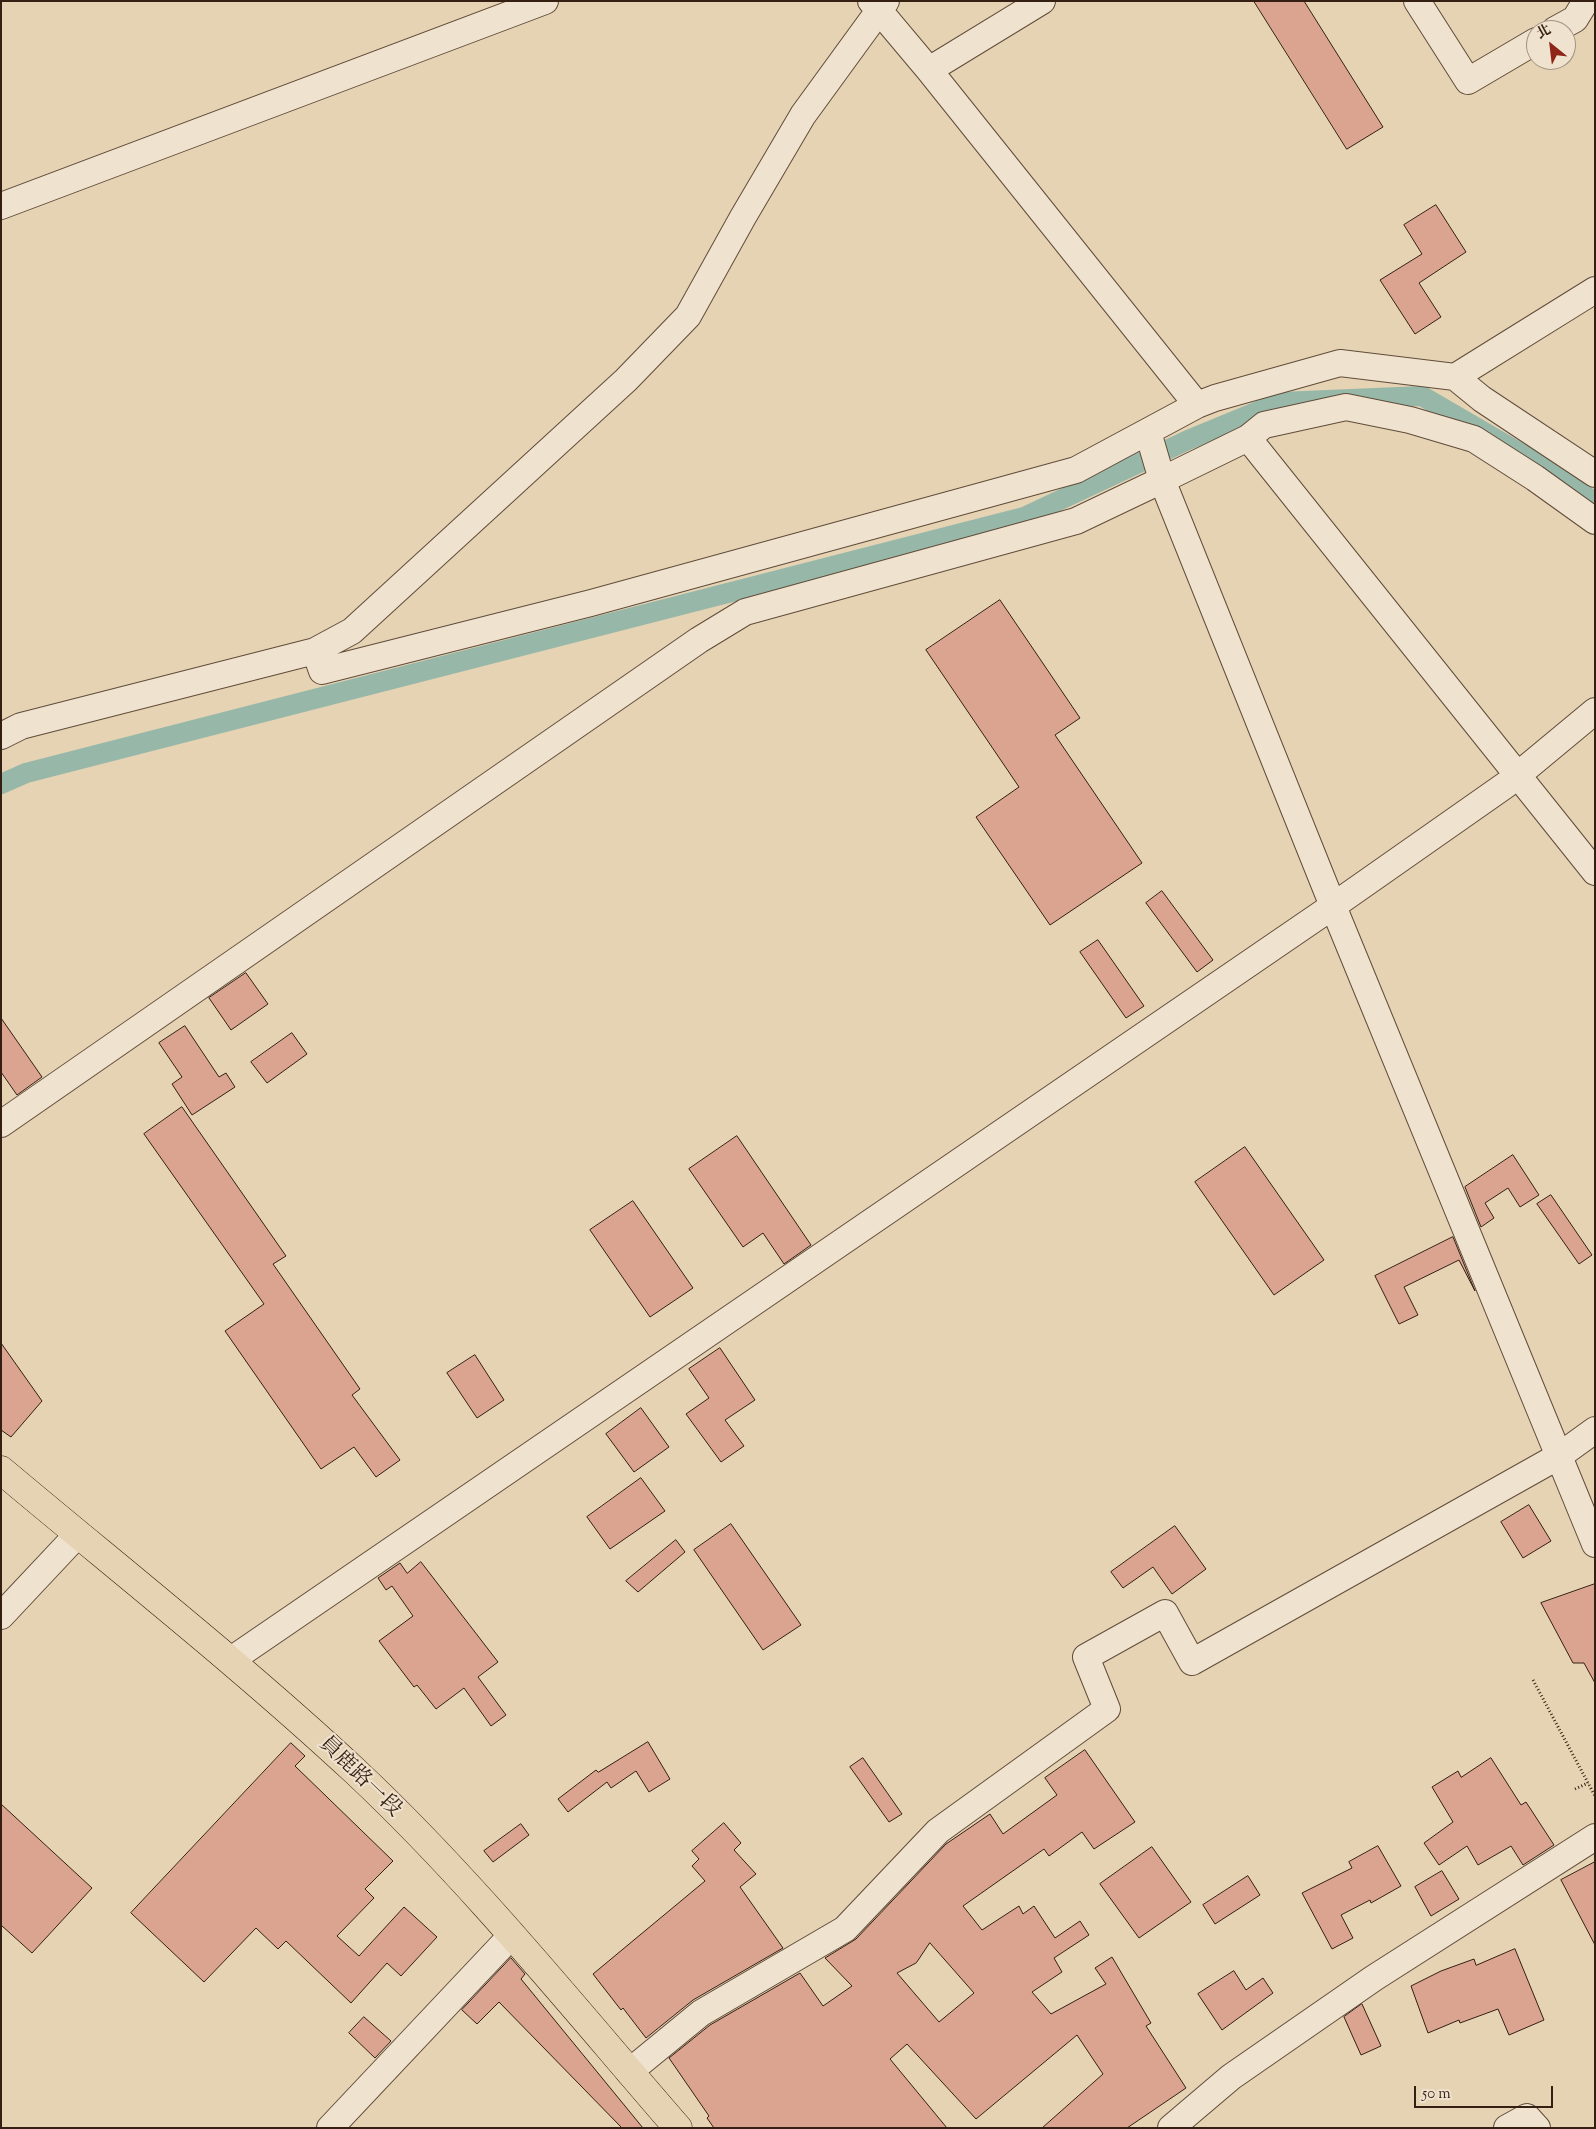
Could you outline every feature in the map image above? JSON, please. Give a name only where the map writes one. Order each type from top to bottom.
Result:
[{"type":"main road","name":"員鹿路一段","points":[[1,1470],[231,1660],[357,1773],[465,1883],[678,2128]]},
{"type":"street","points":[[1,206],[545,1]]},
{"type":"street","points":[[929,70],[1042,1]]},
{"type":"street","points":[[1417,1],[1468,81],[1526,47]]},
{"type":"street","points":[[1573,20],[1586,1]]},
{"type":"street","points":[[1,736],[21,726],[315,651],[352,631],[626,380],[688,316],[742,217],[803,115],[879,4],[929,70],[1197,405]]},
{"type":"street","points":[[1455,377],[1595,290]]},
{"type":"street","points":[[315,651],[322,671],[591,603],[1076,470],[1197,405],[1214,398],[1340,363],[1455,377],[1482,399],[1595,474]]},
{"type":"street","points":[[1,1124],[699,640],[745,612],[1076,521],[1248,438],[1264,425],[1346,407],[1410,420],[1474,439],[1535,478],[1595,521]]},
{"type":"street","points":[[1148,432],[1162,480],[1333,906],[1595,1544]]},
{"type":"street","points":[[1248,438],[1595,872]]},
{"type":"street","points":[[231,1660],[1333,906],[1517,775],[1595,711]]},
{"type":"street","points":[[629,2072],[701,2013],[845,1929],[938,1831],[1108,1709],[1086,1657],[1165,1613],[1192,1662],[1559,1456],[1595,1430]]},
{"type":"street","points":[[1,1616],[78,1534]]},
{"type":"street","points":[[1171,2128],[1198,2119],[1231,2077],[1374,1978],[1595,1837]]},
{"type":"street","points":[[330,2128],[511,1936]]},
{"type":"street","points":[[1507,2128],[1527,2117],[1536,2128]]},
{"type":"path","points":[[1533,1680],[1595,1796]]},
{"type":"path","points":[[1575,1789],[1588,1783]]},
{"type":"building","points":[[1254,1],[1304,1],[1383,127],[1347,149]]},
{"type":"building","points":[[1436,205],[1466,252],[1419,283],[1441,317],[1415,334],[1380,280],[1422,254],[1404,225]]},
{"type":"building","points":[[1000,600],[1080,718],[1055,735],[1142,863],[1050,925],[976,817],[1019,787],[926,650]]},
{"type":"building","points":[[1162,891],[1213,960],[1197,972],[1146,903]]},
{"type":"building","points":[[1098,940],[1144,1006],[1126,1018],[1080,952]]},
{"type":"building","points":[[246,973],[268,1004],[231,1030],[209,998]]},
{"type":"building","points":[[1,1018],[42,1077],[17,1095],[1,1072]]},
{"type":"building","points":[[185,1026],[219,1077],[226,1073],[235,1087],[192,1115],[172,1084],[182,1077],[159,1043]]},
{"type":"building","points":[[292,1033],[307,1054],[267,1083],[251,1062]]},
{"type":"building","points":[[182,1107],[286,1256],[273,1264],[360,1389],[352,1395],[400,1460],[376,1477],[354,1447],[321,1469],[225,1331],[264,1304],[144,1134]]},
{"type":"building","points":[[737,1136],[811,1245],[784,1264],[763,1233],[743,1247],[689,1169]]},
{"type":"building","points":[[1245,1147],[1324,1260],[1274,1295],[1195,1182]]},
{"type":"building","points":[[1513,1155],[1539,1195],[1520,1207],[1508,1188],[1485,1203],[1494,1218],[1481,1227],[1465,1187]]},
{"type":"building","points":[[1551,1195],[1592,1255],[1579,1264],[1537,1204]]},
{"type":"building","points":[[633,1201],[693,1288],[650,1317],[590,1230]]},
{"type":"building","points":[[1453,1237],[1475,1291],[1459,1260],[1404,1287],[1418,1315],[1399,1324],[1375,1276]]},
{"type":"building","points":[[1,1343],[42,1401],[11,1437],[1,1430]]},
{"type":"building","points":[[720,1348],[755,1400],[725,1420],[744,1446],[721,1462],[686,1414],[709,1398],[689,1369]]},
{"type":"building","points":[[475,1355],[504,1400],[477,1418],[447,1373]]},
{"type":"building","points":[[641,1408],[669,1447],[634,1472],[606,1434]]},
{"type":"building","points":[[641,1478],[665,1511],[610,1549],[587,1517]]},
{"type":"building","points":[[1529,1505],[1551,1541],[1523,1558],[1501,1522]]},
{"type":"building","points":[[731,1524],[801,1625],[763,1650],[694,1550]]},
{"type":"building","points":[[1175,1526],[1206,1569],[1172,1594],[1153,1567],[1123,1588],[1111,1572]]},
{"type":"building","points":[[676,1540],[685,1552],[638,1592],[626,1581]]},
{"type":"building","points":[[421,1562],[498,1662],[478,1677],[506,1715],[491,1726],[464,1688],[436,1709],[417,1685],[414,1687],[379,1641],[413,1616],[392,1586],[386,1590],[378,1578],[400,1563],[407,1573]]},
{"type":"building","points":[[1595,1584],[1595,1683],[1584,1663],[1573,1663],[1541,1603]]},
{"type":"building","points":[[648,1742],[670,1779],[649,1792],[636,1771],[611,1788],[607,1782],[568,1812],[558,1799],[596,1770],[598,1772]]},
{"type":"building","points":[[291,1743],[305,1756],[295,1766],[393,1861],[365,1889],[374,1898],[337,1936],[359,1956],[404,1907],[437,1937],[401,1976],[387,1963],[351,2003],[286,1941],[278,1949],[256,1928],[204,1982],[131,1913]]},
{"type":"building","points":[[1085,1750],[1135,1822],[1094,1849],[1082,1832],[1049,1856],[1044,1849],[963,1906],[982,1930],[1019,1906],[1023,1914],[1034,1906],[1055,1938],[1080,1921],[1089,1935],[1054,1958],[1062,1972],[1032,1992],[1051,2014],[1106,1984],[1095,1968],[1112,1957],[1151,2023],[1146,2026],[1186,2088],[1127,2128],[1042,2128],[1103,2074],[1077,2035],[976,2119],[907,2044],[890,2059],[947,2128],[714,2128],[707,2118],[709,2116],[669,2058],[710,2025],[800,1973],[823,2006],[852,1986],[825,1958],[856,1939],[946,1844],[990,1814],[1003,1834],[1057,1795],[1045,1778]],"holes":[[[930,1943],[974,1993],[939,2022],[897,1973],[916,1963]]]},
{"type":"building","points":[[863,1758],[902,1814],[889,1822],[850,1767]]},
{"type":"building","points":[[1491,1758],[1521,1805],[1526,1802],[1554,1845],[1523,1865],[1511,1846],[1478,1865],[1467,1846],[1439,1865],[1424,1843],[1453,1822],[1432,1787],[1458,1771],[1461,1777]]},
{"type":"building","points":[[1,1804],[92,1888],[32,1953],[1,1925]]},
{"type":"building","points":[[724,1823],[741,1843],[734,1850],[756,1874],[740,1887],[783,1948],[693,2000],[646,2038],[593,1974],[705,1881],[692,1866],[699,1859],[692,1851]]},
{"type":"building","points":[[521,1824],[529,1835],[493,1862],[484,1851]]},
{"type":"building","points":[[1378,1846],[1401,1886],[1371,1903],[1370,1900],[1341,1915],[1353,1938],[1332,1949],[1302,1893],[1352,1868],[1349,1862]]},
{"type":"building","points":[[1152,1847],[1191,1902],[1139,1938],[1100,1884]]},
{"type":"building","points":[[1595,1862],[1595,1945],[1561,1880]]},
{"type":"building","points":[[1442,1871],[1459,1899],[1431,1916],[1415,1887]]},
{"type":"building","points":[[1248,1876],[1260,1895],[1215,1924],[1203,1905]]},
{"type":"building","points":[[1515,1949],[1544,2020],[1509,2035],[1498,2009],[1460,2023],[1459,2020],[1428,2033],[1411,1986],[1441,1971],[1474,1959],[1476,1965]]},
{"type":"building","points":[[511,1958],[525,1974],[521,1979],[643,2128],[622,2128],[499,2002],[477,2024],[462,2010]]},
{"type":"building","points":[[1234,1971],[1246,1990],[1263,1978],[1273,1993],[1222,2030],[1198,1994]]},
{"type":"building","points":[[1362,2004],[1381,2046],[1361,2055],[1344,2017]]},
{"type":"building","points":[[364,2017],[391,2041],[375,2058],[349,2033]]},
{"type":"waterway","points":[[1,784],[26,773],[1024,517],[1188,440],[1280,402],[1422,396],[1532,460],[1595,502]]}]
